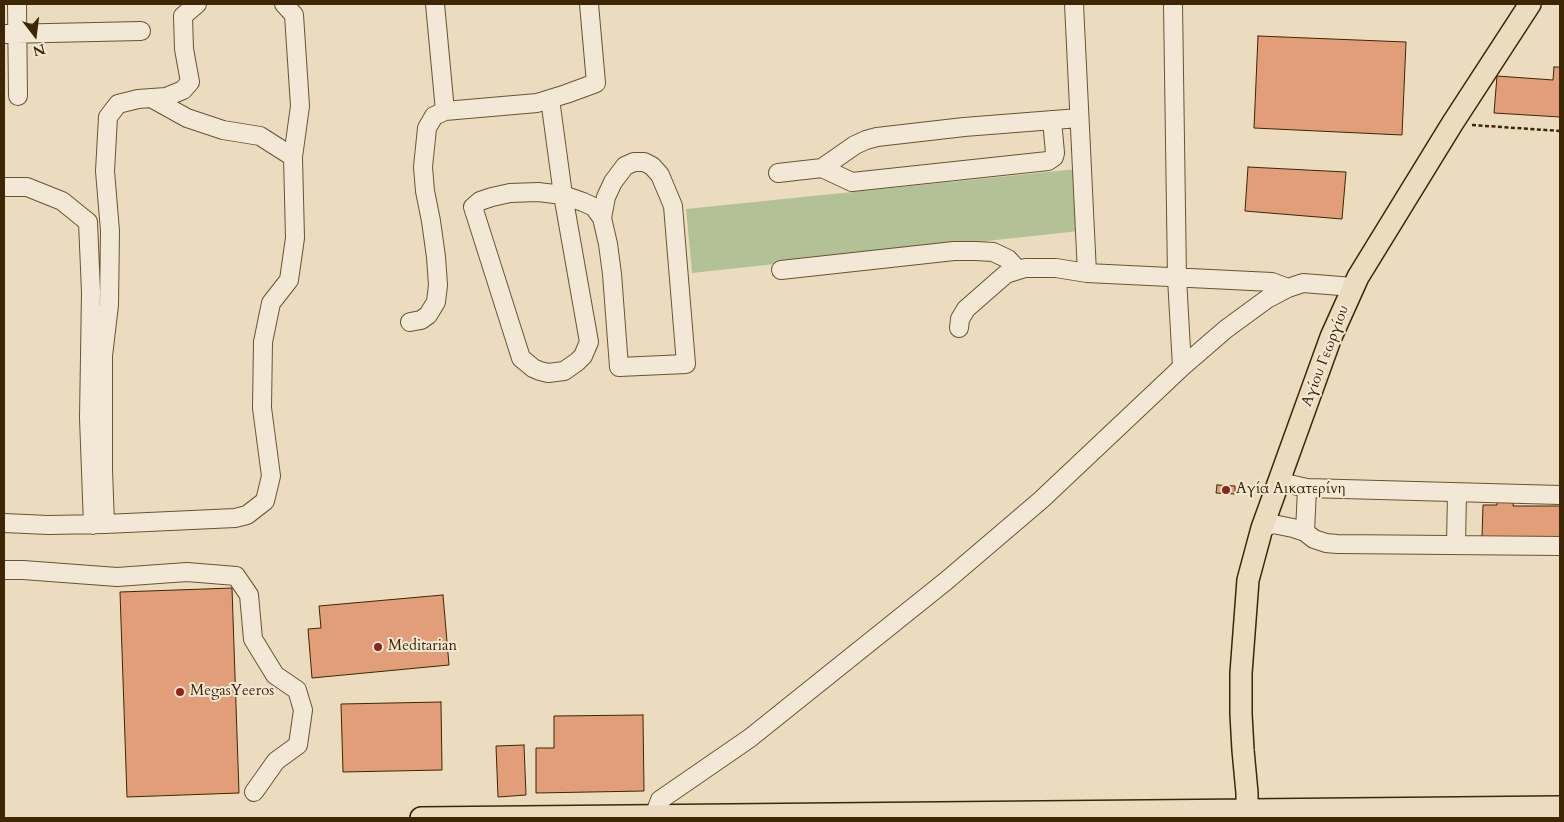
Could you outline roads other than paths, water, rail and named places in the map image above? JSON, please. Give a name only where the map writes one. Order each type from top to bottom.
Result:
[{"type":"main road","name":"Αγίου Γεωργίου","points":[[1238,814],[1233,788],[1242,750],[1241,673],[1245,602],[1248,580],[1262,528],[1280,478],[1331,337],[1353,287],[1374,249],[1452,124],[1530,4]]},
{"type":"main road","points":[[421,818],[1238,814],[1560,807]]},
{"type":"street","points":[[17,4],[11,34],[18,96]]},
{"type":"street","points":[[99,524],[103,470],[103,356],[109,305],[110,231],[105,171],[108,117],[118,104],[138,99],[166,97],[183,90],[190,82],[184,50],[183,16],[196,4]]},
{"type":"street","points":[[4,523],[48,525],[99,524],[235,518],[247,515],[265,501],[271,476],[262,408],[263,342],[271,303],[289,280],[295,238],[293,157],[300,106],[298,62],[294,15],[284,4]]},
{"type":"street","points":[[435,4],[445,111]]},
{"type":"street","points":[[410,322],[421,320],[428,315],[436,302],[438,285],[436,257],[423,167],[427,128],[434,116],[445,111],[537,102],[596,83],[588,4]]},
{"type":"street","points":[[1074,4],[1087,273]]},
{"type":"street","points":[[1173,4],[1176,278],[1182,367]]},
{"type":"street","points":[[11,34],[141,31]]},
{"type":"street","points":[[151,98],[187,118],[223,130],[260,136],[293,157]]},
{"type":"street","points":[[550,99],[563,194],[589,342],[587,350],[577,362],[564,371],[548,373],[533,368],[521,358],[473,207],[480,201],[510,193],[538,192],[563,194],[583,202],[594,207],[602,218],[612,274],[619,367],[686,364],[673,206],[660,175],[652,166],[644,162],[634,162],[625,166],[606,197],[602,218]]},
{"type":"street","points":[[778,173],[822,168],[855,145],[877,136],[1079,118]]},
{"type":"street","points":[[822,168],[852,182],[1048,161],[1054,156],[1055,152],[1052,120]]},
{"type":"street","points":[[4,187],[27,188],[62,201],[88,222],[91,292],[89,418],[99,524]]},
{"type":"street","points":[[781,270],[954,251],[993,252],[1008,259],[1017,269]]},
{"type":"street","points":[[959,328],[960,319],[966,309],[1006,274],[1025,268],[1272,282],[1288,288]]},
{"type":"street","points":[[654,816],[660,800],[750,738],[946,581],[1041,500],[1182,367],[1226,329],[1267,300],[1288,288],[1303,283],[1353,287]]},
{"type":"street","points":[[1280,478],[1289,484],[1307,488],[1560,495]]},
{"type":"street","points":[[1305,532],[1307,488]]},
{"type":"street","points":[[1456,544],[1457,493]]},
{"type":"street","points":[[1262,528],[1273,524],[1293,528],[1305,532],[1314,539],[1337,544],[1560,546]]},
{"type":"street","points":[[4,570],[117,577],[187,572],[236,576],[248,596],[253,639],[274,675],[297,690],[303,710],[298,744],[276,761],[254,792]]},
{"type":"place","name":"Αγία Αικατερίνη","points":[[1226,490]]},
{"type":"place","name":"Meditarian","points":[[378,647]]},
{"type":"place","name":"MegasYeeros","points":[[180,692]]}]
